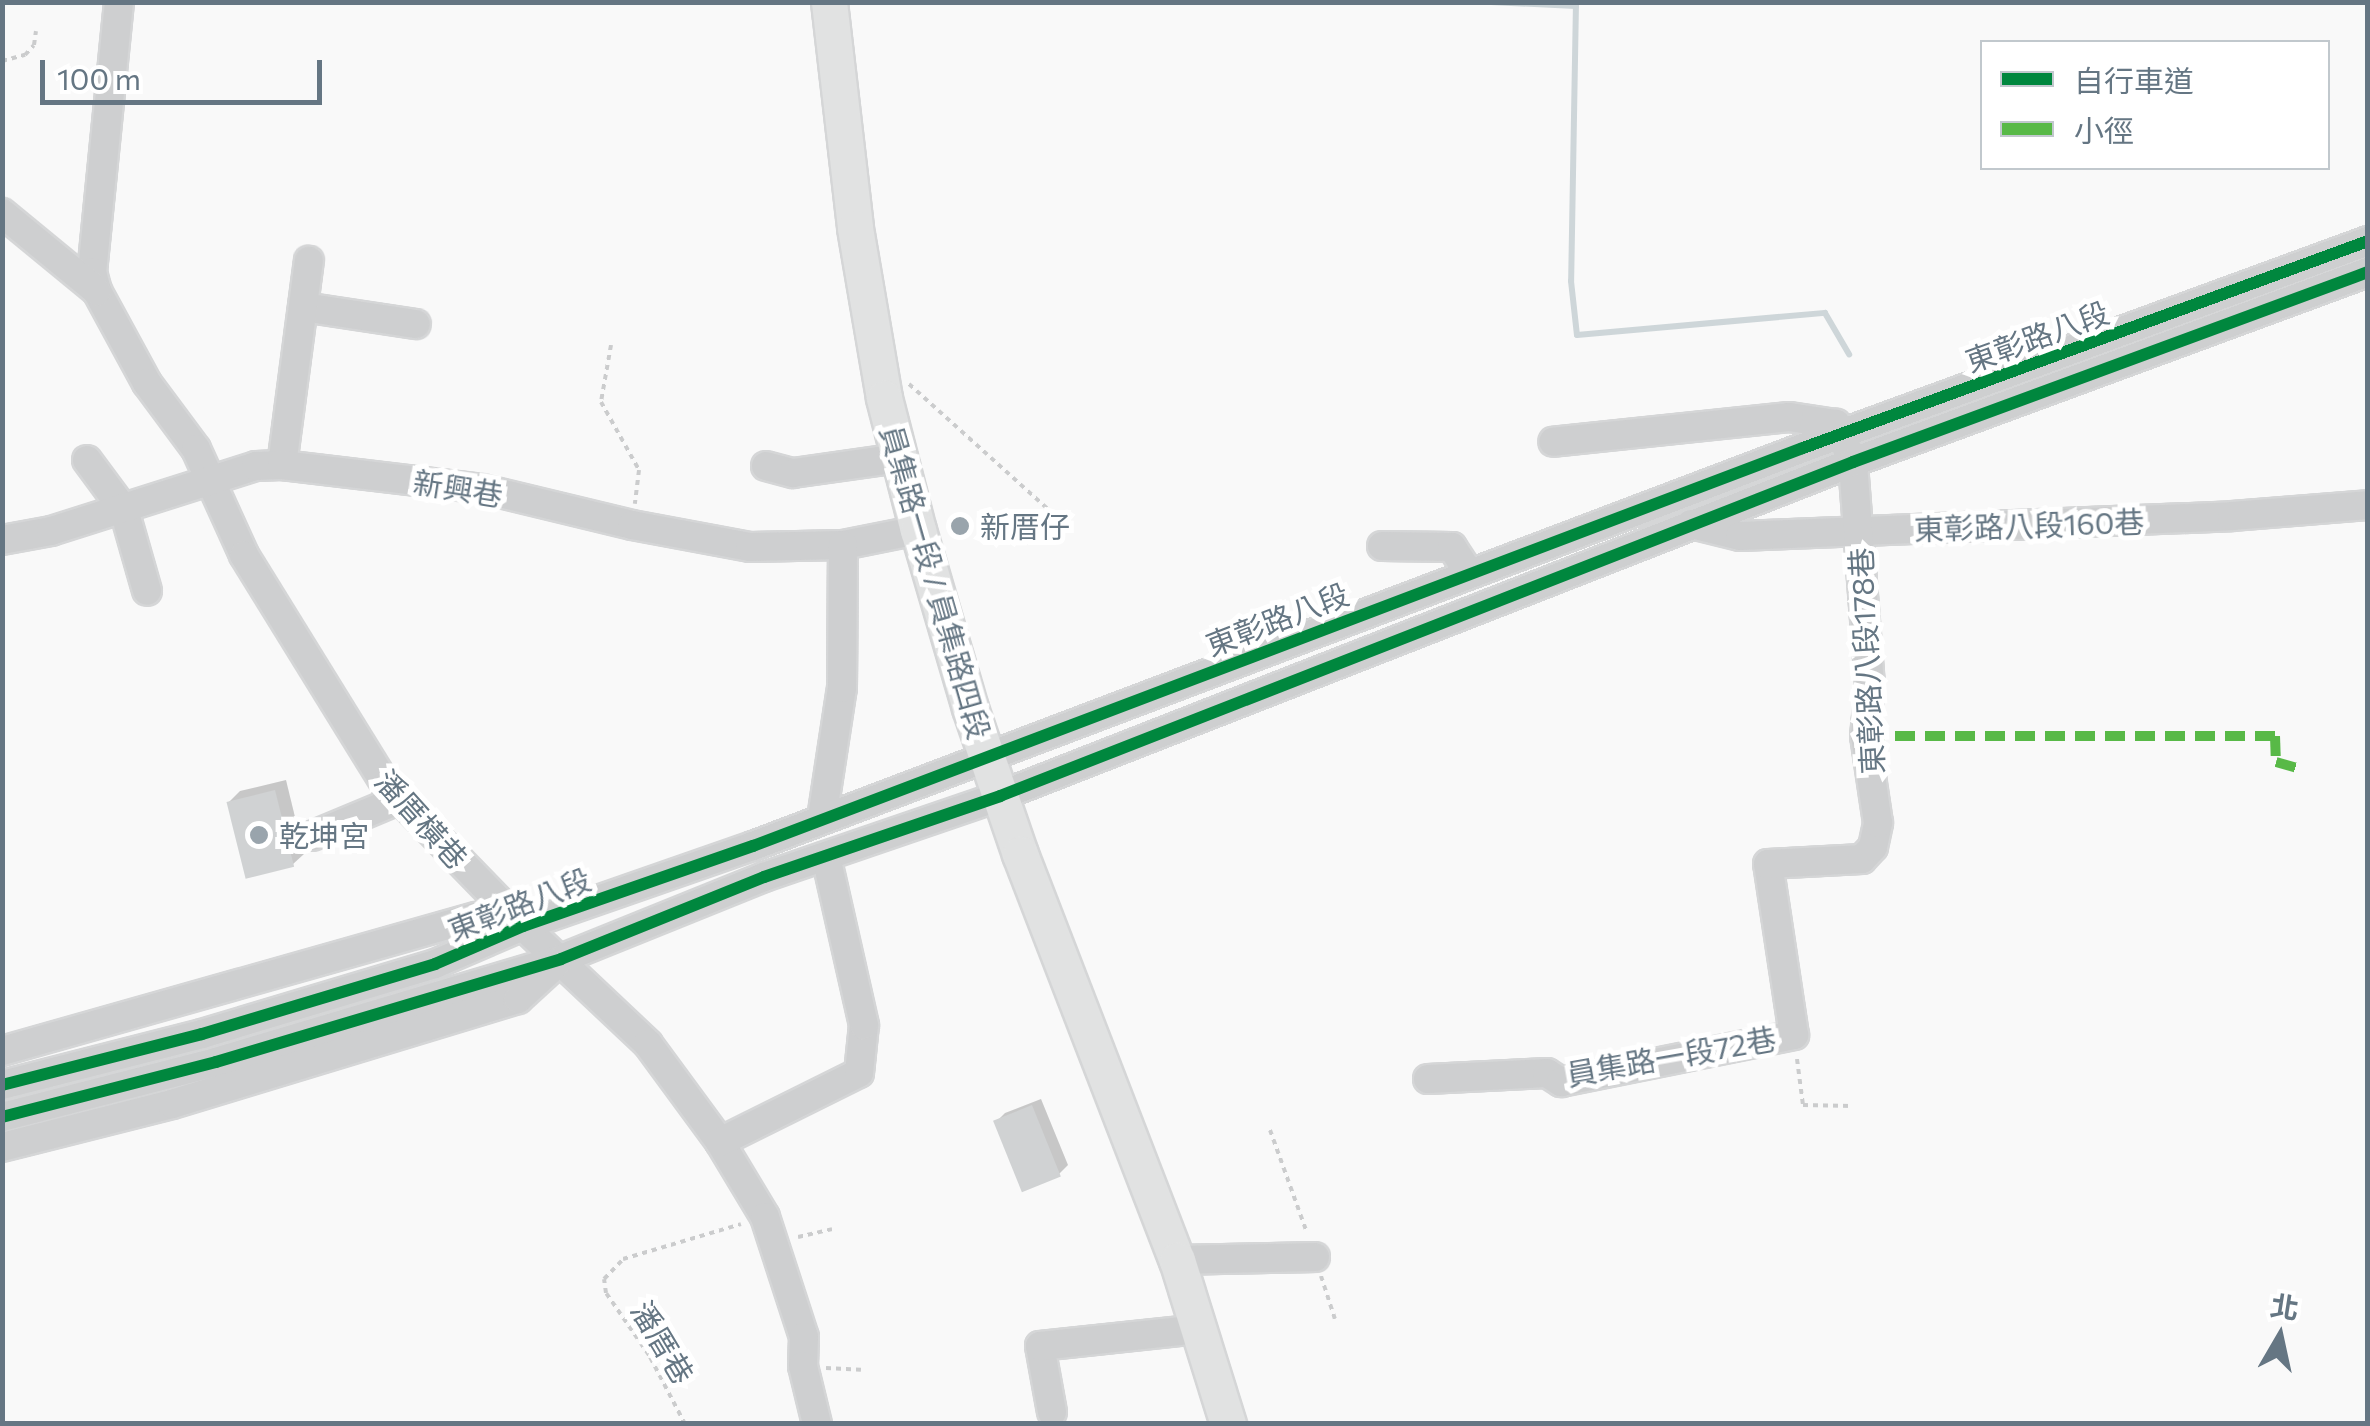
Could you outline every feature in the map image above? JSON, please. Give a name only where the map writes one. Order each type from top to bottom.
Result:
[{"type":"main road","name":"員集路一段 / 員集路四段","points":[[829,2],[855,228],[884,398],[918,530],[1000,796],[1176,1260],[1228,1424]]},
{"type":"street","name":"潘厝橫巷","points":[[119,2],[92,272],[97,291],[146,383],[196,449],[244,556],[398,800],[522,926],[561,958],[648,1044],[720,1142],[769,1230],[804,1337],[803,1366],[816,1424]]},
{"type":"street","name":"潘厝橫巷","points":[[2,213],[97,291]]},
{"type":"street","name":"東彰路八段","points":[[2,1085],[202,1034],[435,964],[522,926],[753,846],[1469,573],[2368,242]]},
{"type":"street","points":[[282,465],[309,261]]},
{"type":"street","name":"東彰路八段","points":[[2,1116],[216,1062],[561,958],[826,856],[1000,796],[1852,462],[2368,272]]},
{"type":"street","points":[[303,307],[416,324]]},
{"type":"street","points":[[1553,442],[1789,417],[1836,424],[1842,434]]},
{"type":"street","name":"東彰路八段178巷","points":[[1794,1035],[1768,864],[1862,859],[1873,847],[1878,823],[1865,736],[1870,685],[1859,532],[1852,462],[1842,434]]},
{"type":"street","points":[[766,466],[793,472],[900,458]]},
{"type":"street","points":[[88,460],[124,510],[147,591]]},
{"type":"street","name":"新興巷","points":[[2,540],[50,532],[256,466],[282,465],[483,489],[632,526],[750,547],[842,545],[918,530]]},
{"type":"street","name":"東彰路八段160巷","points":[[1691,524],[1740,536],[2232,516],[2368,505]]},
{"type":"street","points":[[822,818],[842,688],[842,545]]},
{"type":"street","points":[[1382,546],[1452,547],[1469,573]]},
{"type":"street","points":[[312,836],[398,800]]},
{"type":"street","points":[[720,1142],[860,1072],[864,1025],[826,856]]},
{"type":"street","points":[[2,1051],[477,917],[522,926]]},
{"type":"street","points":[[2,1148],[172,1104],[518,999],[561,958]]},
{"type":"street","name":"員集路一段72巷","points":[[1428,1078],[1547,1073],[1560,1082],[1794,1035]]},
{"type":"street","points":[[1176,1260],[1315,1257]]},
{"type":"street","points":[[1052,1412],[1040,1346],[1198,1329]]},
{"type":"path","points":[[2,61],[25,55],[34,45],[36,31]]},
{"type":"path","points":[[611,345],[600,402],[639,470],[632,526]]},
{"type":"path","points":[[908,384],[1061,521]]},
{"type":"path","points":[[1794,1035],[1803,1104],[1852,1106]]},
{"type":"path","points":[[1270,1130],[1335,1319]]},
{"type":"path","points":[[769,1230],[832,1230]]},
{"type":"path","points":[[803,1366],[861,1370]]},
{"type":"building","points":[[275,790],[294,867],[246,879],[226,802]]},
{"type":"building","points":[[1032,1105],[1061,1176],[1022,1192],[993,1121]]},
{"type":"waterway","points":[[1491,2],[1576,6]]},
{"type":"waterway","points":[[1576,2],[1571,281],[1577,335],[1825,313],[1849,354]]},
{"type":"marked path","points":[[1865,736],[2275,736],[2276,762],[2297,768]]},
{"type":"cycle path","points":[[2,1085],[202,1034],[435,964],[523,926],[753,846],[1803,448],[2368,241]]},
{"type":"cycle path","points":[[2,1117],[216,1062],[561,959],[764,877],[1000,796],[1853,462],[2368,272]]},
{"type":"place","name":"新厝仔","points":[[960,526]]},
{"type":"place","name":"乾坤宮","points":[[259,835]]}]
